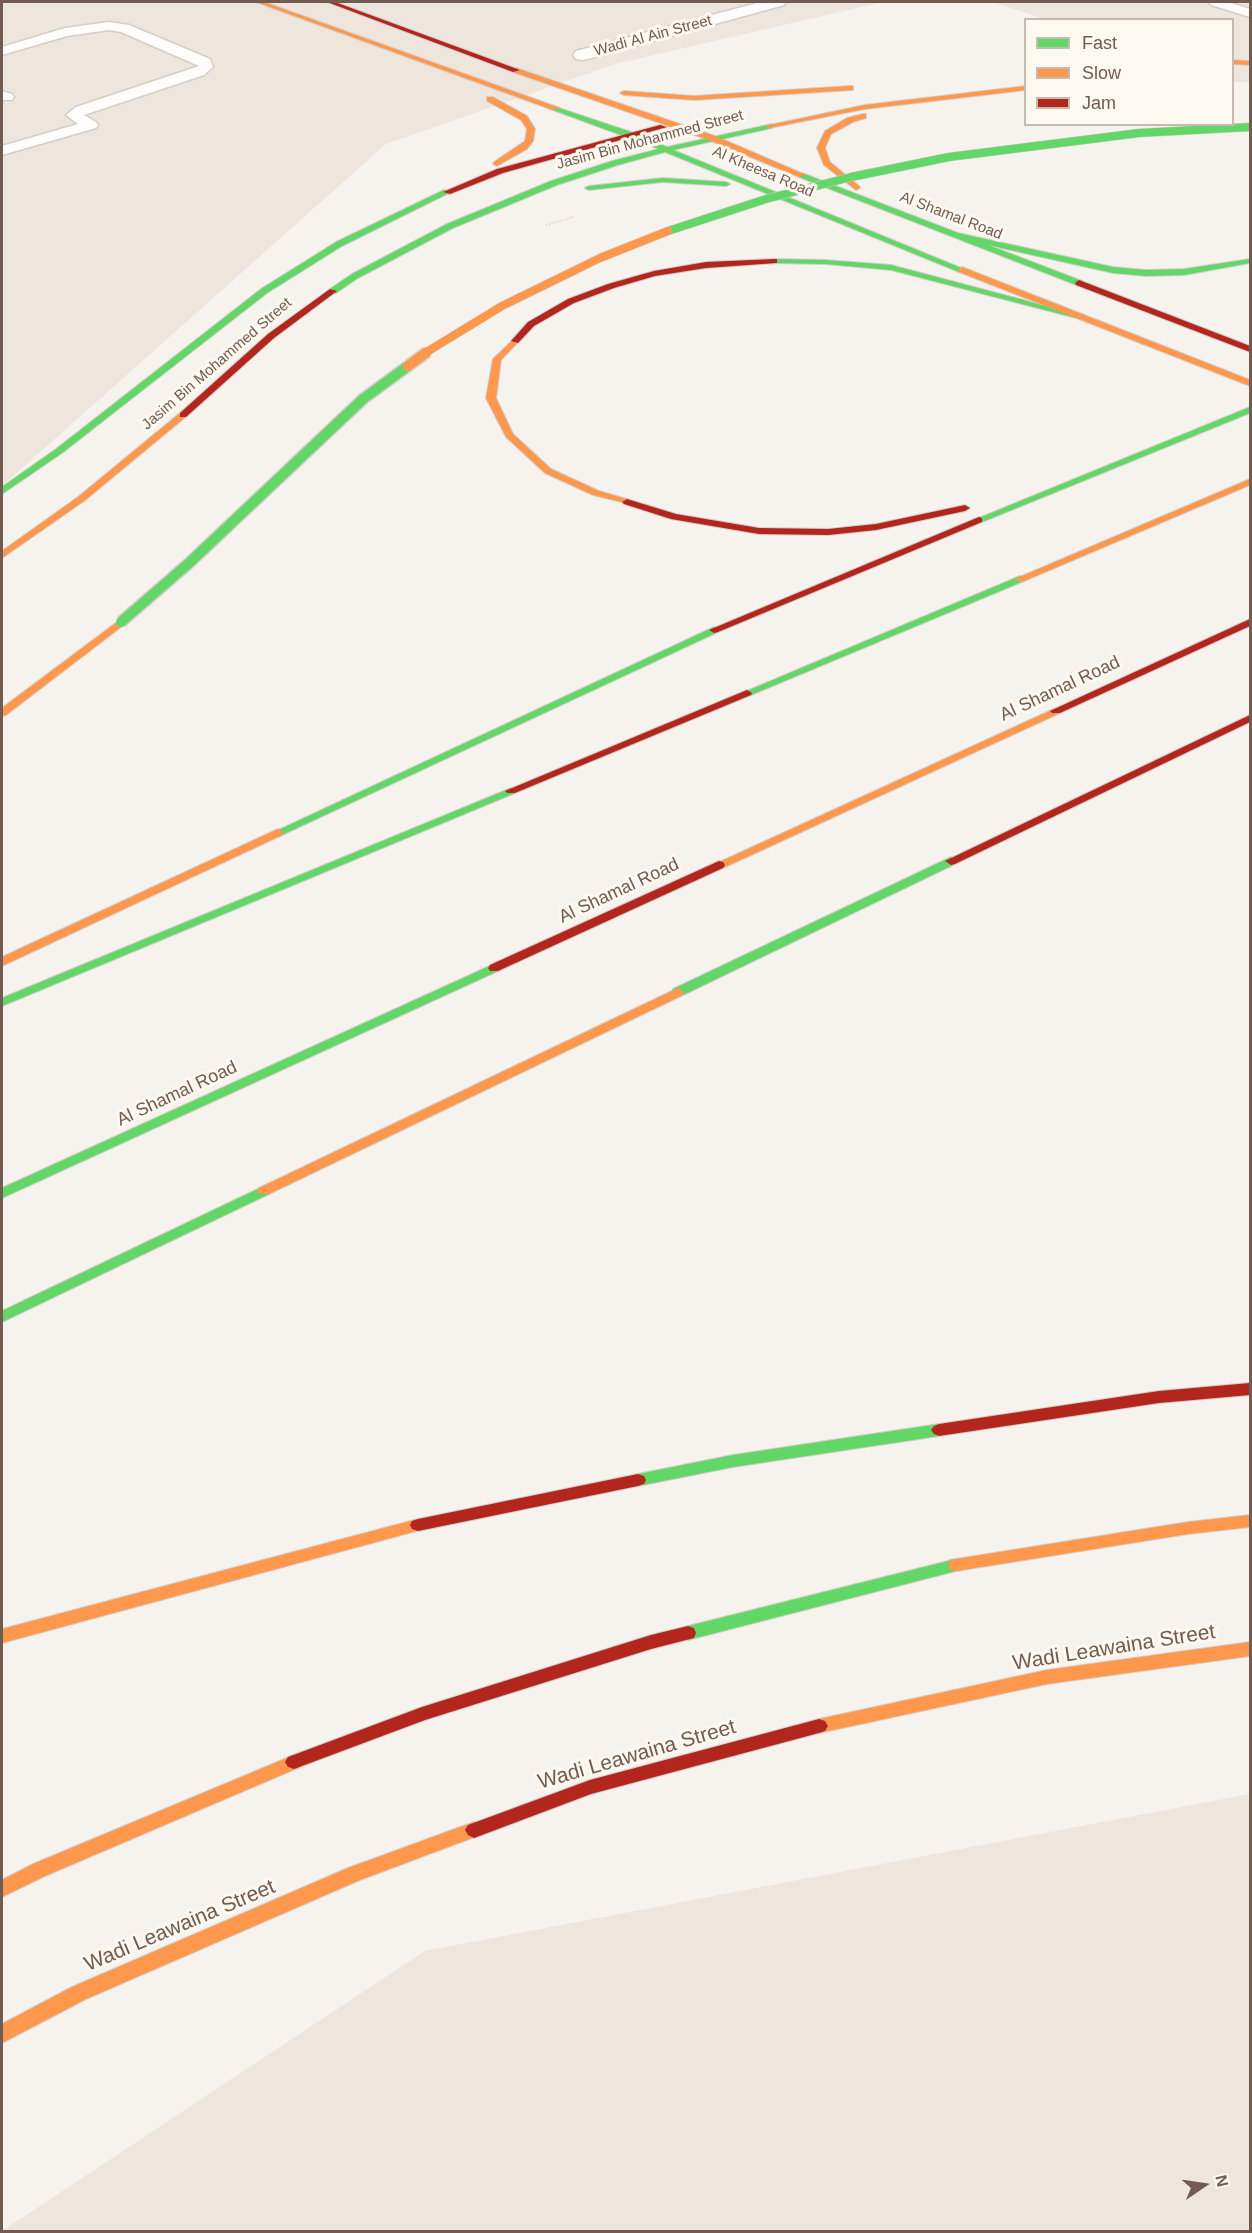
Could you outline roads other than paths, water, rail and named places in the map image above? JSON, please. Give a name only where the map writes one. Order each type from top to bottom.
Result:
[{"type":"main road","name":"Al Kheesa Road","points":[[259,2],[631,135],[763,191],[1251,383]]},
{"type":"main road","points":[[330,2],[513,69],[674,124]]},
{"type":"main road","points":[[1234,62],[1251,63]]},
{"type":"main road","name":"Jasim Bin Mohammed Street","points":[[513,69],[621,92],[665,97],[714,98],[855,88],[739,109]]},
{"type":"main road","points":[[464,77],[481,93],[524,118],[531,135],[524,147],[516,153],[466,183]]},
{"type":"main road","name":"Jasim Bin Mohammed Street","points":[[2,555],[71,506],[144,449],[272,336],[312,305],[401,250],[500,204],[564,180],[666,149],[712,138],[813,116],[918,99],[1024,88]]},
{"type":"main road","points":[[879,206],[827,163],[822,156],[822,141],[838,126],[850,120],[918,99]]},
{"type":"main road","name":"Jasim Bin Mohammed Street","points":[[2,491],[59,451],[264,291],[310,261],[370,227],[466,183],[535,160],[697,119]]},
{"type":"main road","name":"Al Shamal Road","points":[[674,124],[1250,349]]},
{"type":"main road","points":[[2,713],[121,622],[189,564],[363,399],[438,344],[502,306],[600,258],[692,222],[766,199],[851,177],[938,159],[1062,141],[1139,133],[1251,127]]},
{"type":"main road","points":[[500,204],[595,187],[663,180],[723,184],[763,191]]},
{"type":"main road","points":[[956,235],[1113,270],[1146,273],[1184,272],[1251,261]]},
{"type":"main road","points":[[1076,315],[891,268],[825,262],[764,261],[706,266],[654,274],[611,286],[571,301],[531,324],[497,359],[491,398],[509,435],[548,471],[596,493],[674,517],[759,531],[828,532],[876,527],[947,513],[1086,475]]},
{"type":"main road","points":[[2,962],[687,642],[1086,475],[1251,410]]},
{"type":"main road","points":[[2,1002],[865,645],[1251,482]]},
{"type":"main road","name":"Al Shamal Road","points":[[2,1194],[1251,622]]},
{"type":"main road","points":[[2,1317],[1251,718]]},
{"type":"main road","points":[[2,1636],[392,1530],[733,1461],[1159,1397],[1251,1389]]},
{"type":"main road","points":[[2,1889],[39,1870],[262,1774],[422,1714],[651,1642],[955,1565],[1188,1528],[1251,1521]]},
{"type":"main road","name":"Wadi Leawaina Street","points":[[2,2034],[79,1993],[354,1874],[590,1787],[840,1720],[1047,1677],[1251,1649]]},
{"type":"street","name":"Wadi Al Ain Street","points":[[582,55],[752,4],[778,2]]},
{"type":"lane","points":[[1216,2],[1251,14]]},
{"type":"lane","points":[[2,51],[65,32],[110,26],[124,27],[205,62],[206,67],[199,72],[73,114],[91,125],[2,151]]}]
